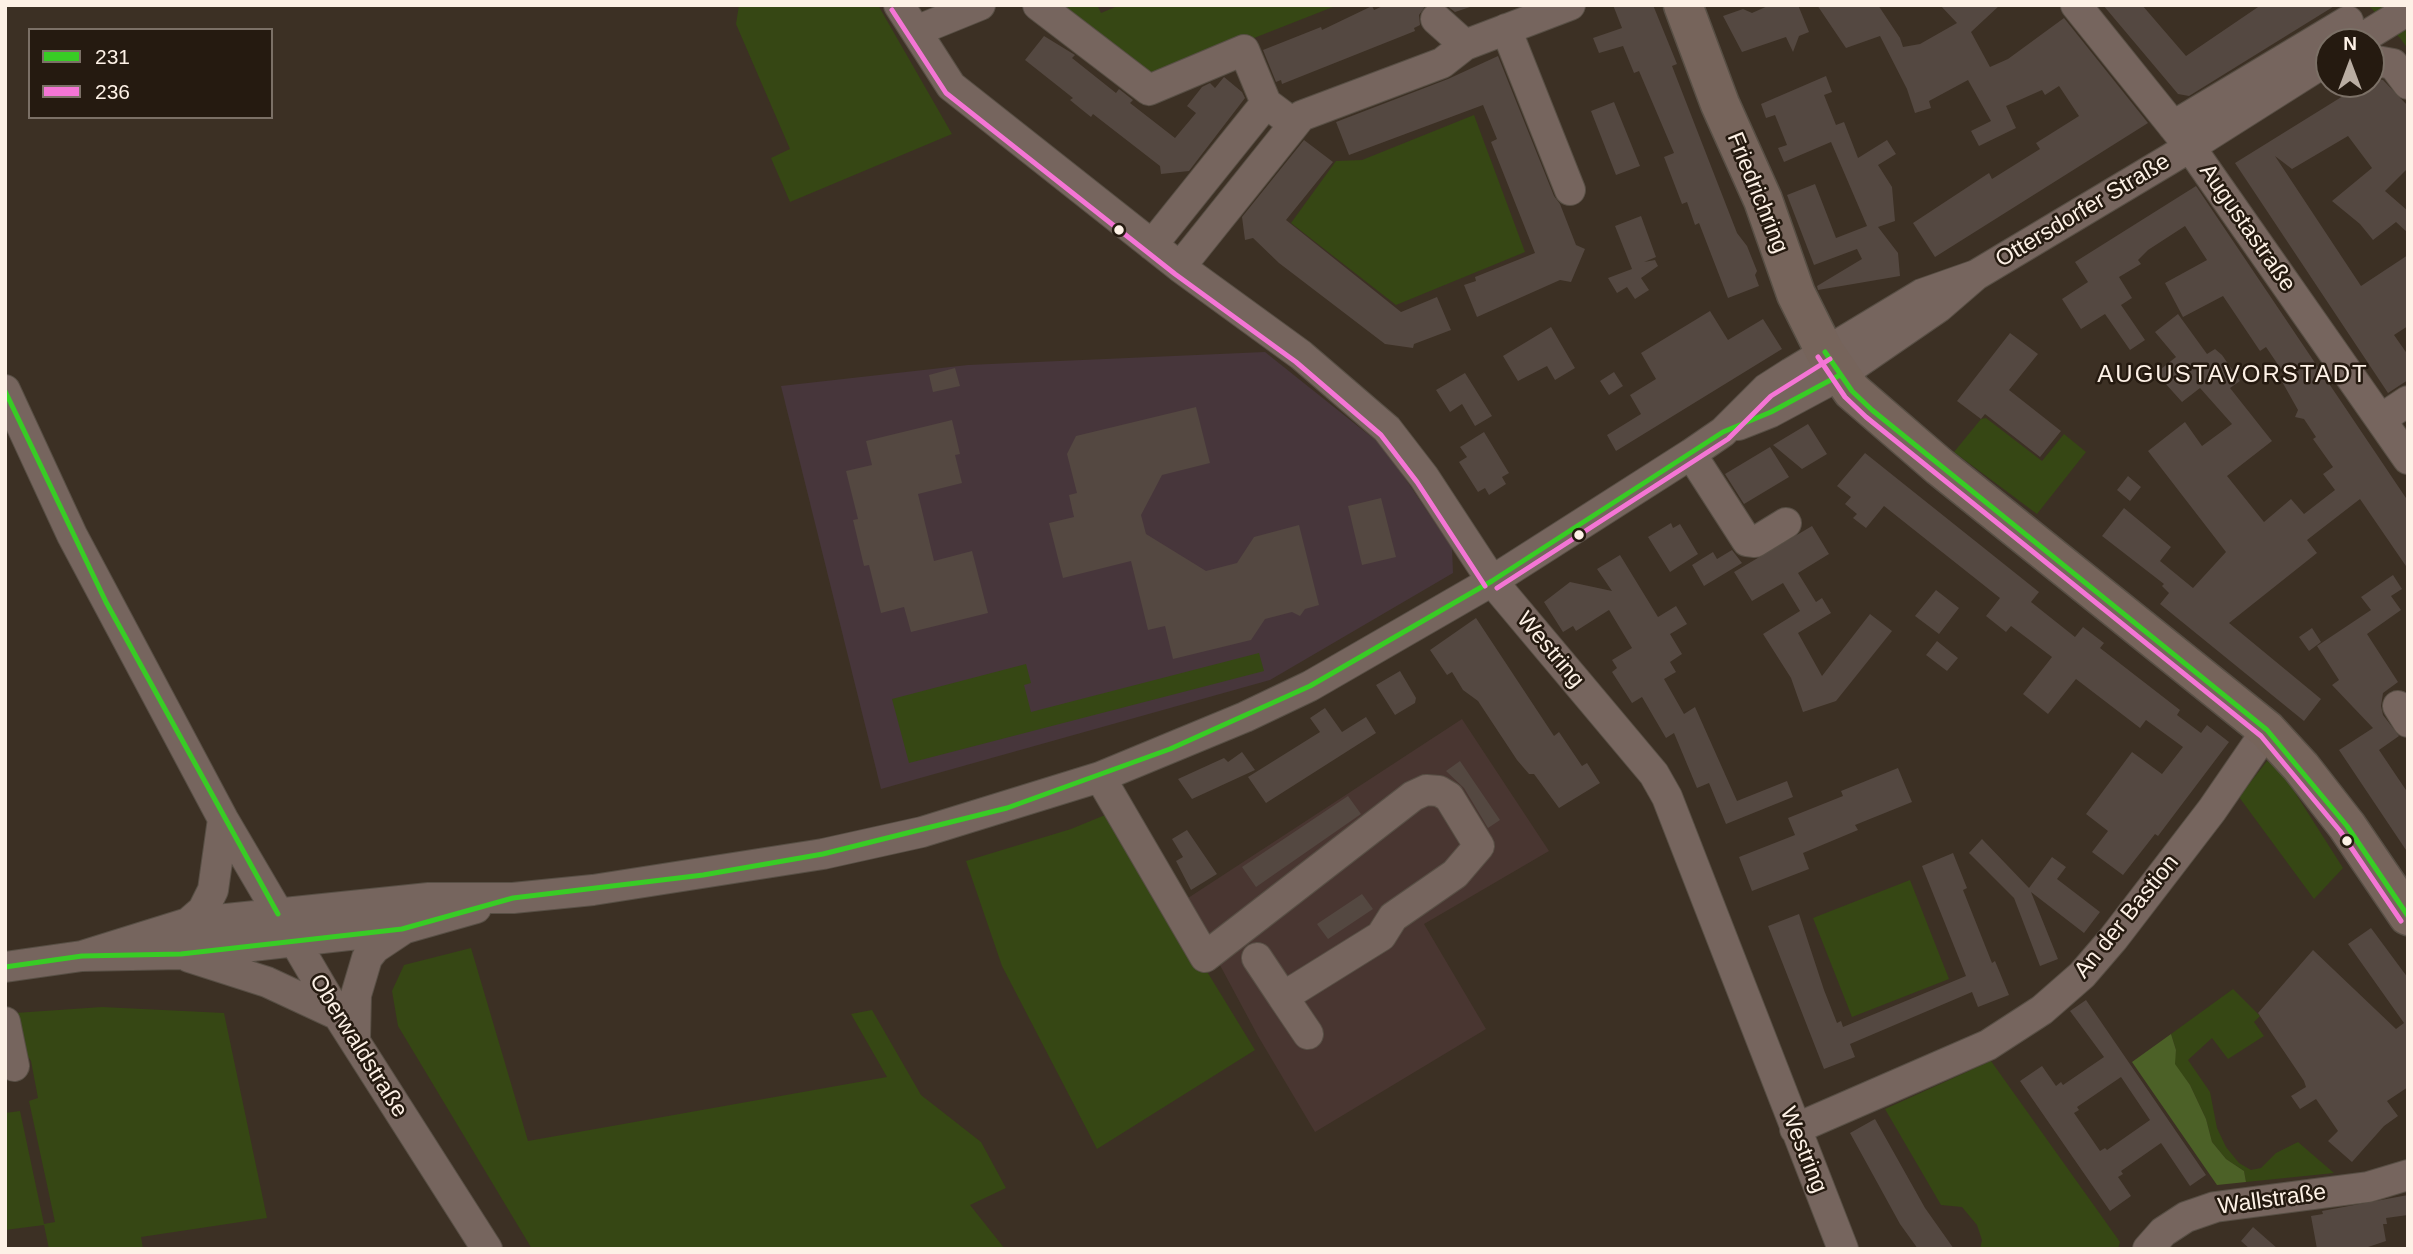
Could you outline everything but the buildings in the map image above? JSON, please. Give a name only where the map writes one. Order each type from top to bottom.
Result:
[{"type":"main road","name":"Friedrichring","points":[[1683,5],[1720,104],[1763,200],[1796,294],[1832,364],[1871,410],[2267,730],[2301,766],[2347,826],[2408,916]]},
{"type":"street","name":"Westring","points":[[899,5],[951,86],[1180,267],[1301,355],[1387,429],[1424,477],[1492,581],[1654,774],[1667,797],[1843,1249]]},
{"type":"street","points":[[916,31],[980,5]]},
{"type":"street","points":[[1038,5],[1149,90],[1244,50],[1266,103],[1294,123]]},
{"type":"street","points":[[1180,267],[1301,116],[1442,63],[1465,45],[1570,5]]},
{"type":"street","name":"Augustastraße","points":[[2076,5],[2182,137],[2408,459]]},
{"type":"street","points":[[2363,28],[2402,13]]},
{"type":"street","points":[[1436,19],[1465,45]]},
{"type":"street","points":[[1506,29],[1570,190]]},
{"type":"street","points":[[2182,137],[2315,55]]},
{"type":"street","name":"Ottersdorfer Straße","points":[[82,956],[188,923],[429,898],[513,898],[704,875],[823,854],[934,828],[1100,777],[1245,718],[1310,686],[1492,581],[1723,432],[1771,412],[1832,364],[1939,307],[1976,275],[2182,137],[2315,66]]},
{"type":"street","name":"Ottersdorfer Straße","points":[[2182,137],[2238,138],[2315,88]]},
{"type":"street","points":[[1152,245],[1266,103]]},
{"type":"street","name":"Oberwaldstraße","points":[[6,394],[89,568],[223,819],[338,1015],[487,1249]]},
{"type":"street","points":[[2381,419],[2408,401]]},
{"type":"street","points":[[1691,454],[1747,541],[1755,542],[1786,523]]},
{"type":"street","name":"An der Bastion","points":[[1795,1129],[1989,1045],[2042,1010],[2082,975],[2113,939],[2212,810],[2267,730]]},
{"type":"street","points":[[1100,777],[1206,957],[1413,796],[1426,790],[1439,791],[1449,797],[1479,846],[1455,874],[1393,917],[1381,936],[1283,997]]},
{"type":"street","points":[[188,923],[203,910],[213,890],[223,819]]},
{"type":"street","name":"Ottersdorfer Straße","points":[[5,967],[82,956],[181,954],[402,929],[513,898]]},
{"type":"street","points":[[355,1040],[356,995],[368,958],[375,948],[402,929]]},
{"type":"street","points":[[181,954],[267,982],[338,1015]]},
{"type":"street","points":[[1257,958],[1308,1034]]},
{"type":"street","points":[[5,1022],[14,1066]]},
{"type":"street","name":"Wallstraße","points":[[2148,1249],[2163,1232],[2186,1217],[2215,1207],[2368,1187],[2408,1175]]},
{"type":"shaded area","points":[[1265,352],[1384,447],[1452,548],[1453,573],[1270,680],[881,789],[781,386],[968,365]]},
{"type":"shaded area","points":[[1462,719],[1549,851],[1424,924],[1486,1029],[1315,1132],[1258,1036],[1185,900]]},
{"type":"green space","points":[[739,5],[878,5],[952,134],[790,202],[771,158],[790,149],[736,24]]},
{"type":"green space","points":[[1048,5],[1097,5],[1101,13],[1120,5],[1338,5],[1170,71],[1152,74]]},
{"type":"green space","points":[[2368,5],[2408,5],[2408,49],[2400,38]]},
{"type":"green space","points":[[1474,115],[1525,252],[1396,305],[1291,223],[1336,161],[1362,160]]},
{"type":"green space","points":[[1986,418],[2042,461],[2064,434],[2086,452],[2037,514],[1954,452],[1981,419]]},
{"type":"green space","points":[[1259,653],[1264,671],[909,763],[892,699],[1026,664],[1031,683],[1024,685],[1031,712]]},
{"type":"green space","points":[[2267,761],[2280,769],[2343,868],[2314,899],[2239,797]]},
{"type":"green space","points":[[1110,813],[1255,1050],[1097,1149],[1002,966],[966,861],[1071,829]]},
{"type":"green space","points":[[1910,880],[1949,979],[1852,1017],[1813,918]]},
{"type":"green space","points":[[471,948],[528,1141],[887,1077],[851,1014],[872,1010],[921,1095],[981,1142],[1006,1188],[970,1205],[1005,1249],[532,1249],[398,1026],[392,991],[404,965]]},
{"type":"green space","points":[[2233,989],[2260,1016],[2254,1022],[2264,1036],[2228,1059],[2212,1038],[2188,1060],[2210,1092],[2217,1128],[2226,1147],[2239,1163],[2251,1170],[2261,1168],[2276,1153],[2298,1142],[2334,1173],[2246,1182],[2244,1171],[2226,1159],[2212,1142],[2206,1119],[2190,1085],[2174,1064],[2176,1050],[2171,1034]]},
{"type":"green space","points":[[102,1007],[224,1013],[267,1218],[141,1237],[143,1249],[49,1249],[44,1225],[5,1230],[5,1113],[20,1111],[44,1224],[55,1222],[29,1101],[38,1098],[31,1061],[18,1042],[15,1013]]},
{"type":"green space","points":[[2171,1034],[2176,1050],[2175,1064],[2190,1085],[2206,1119],[2212,1142],[2226,1159],[2244,1171],[2246,1182],[2217,1185],[2132,1062]]},
{"type":"green space","points":[[1991,1061],[2120,1242],[2118,1249],[1980,1249],[1982,1240],[1977,1225],[1962,1207],[1941,1205],[1885,1109]]},
{"type":"transit line","name":"236","points":[[892,10],[946,93],[1175,274],[1296,362],[1381,435],[1417,482],[1485,586]]},
{"type":"transit line","name":"231","points":[[1825,352],[1852,391],[1872,410],[2267,730],[2347,826],[2408,916]]},
{"type":"transit line","name":"236","points":[[1818,357],[1845,397],[1866,417],[2261,736],[2340,831],[2401,921]]},
{"type":"transit line","name":"236","points":[[1497,588],[1728,439],[1771,396],[1830,359]]},
{"type":"transit line","name":"231","points":[[5,967],[82,956],[181,954],[402,929],[513,898],[703,875],[823,854],[1007,808],[1170,749],[1310,686],[1492,581],[1723,432],[1771,412],[1840,375]]},
{"type":"transit line","name":"231","points":[[5,391],[106,602],[278,914]]},
{"type":"district","name":"AUGUSTAVORSTADT","points":[[2233,375]]}]
